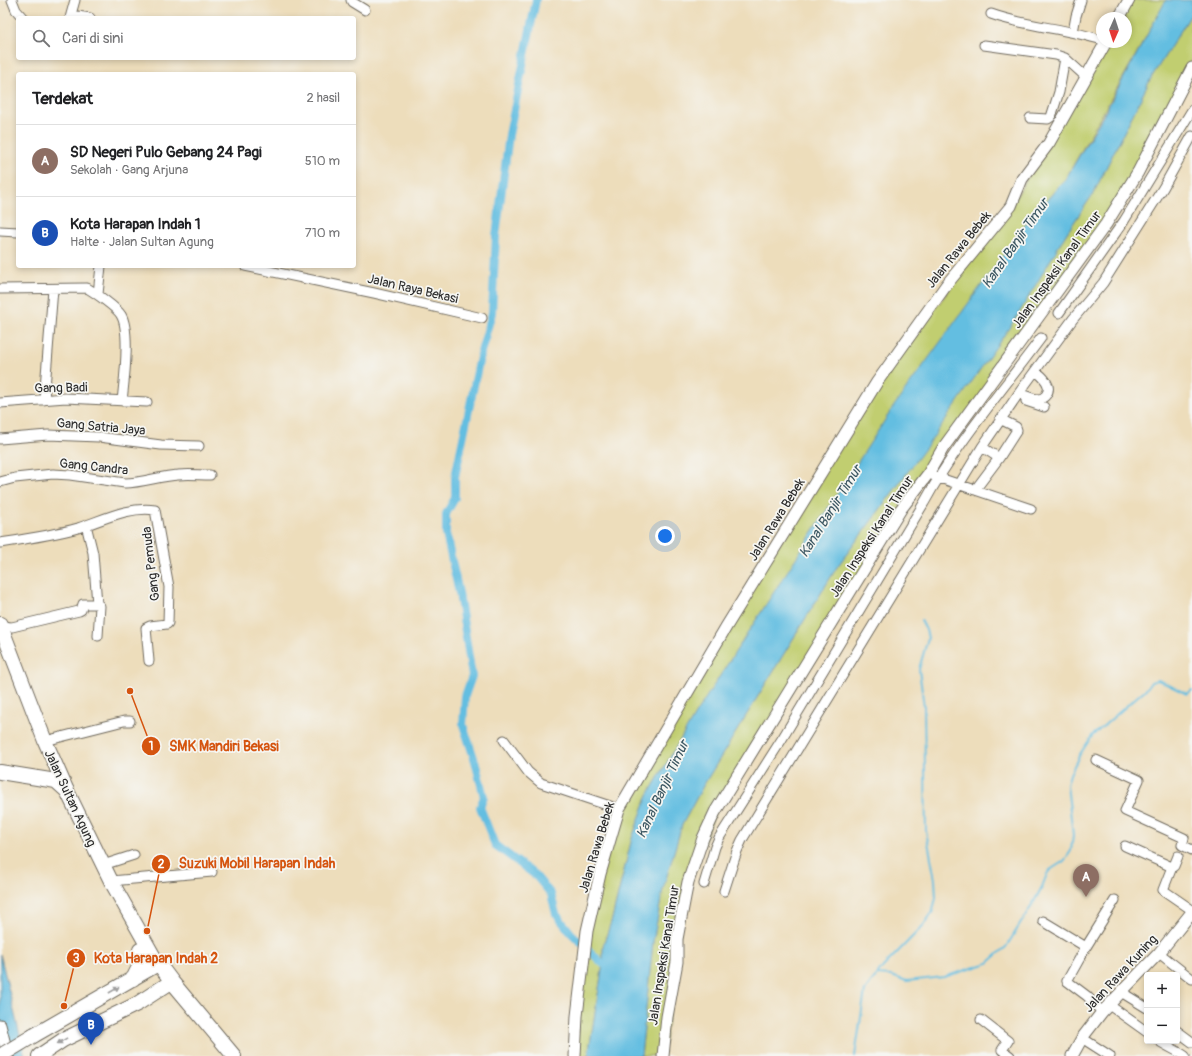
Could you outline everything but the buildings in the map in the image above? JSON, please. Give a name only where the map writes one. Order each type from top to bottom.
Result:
[{"type":"main road","name":"Jalan Sultan Agung","points":[[0,625],[44,741],[103,865],[155,966]]},
{"type":"main road","name":"Jalan Sultan Agung","points":[[0,647],[14,685],[65,803],[108,892],[140,950],[155,966],[168,984],[234,1056]]},
{"type":"main road","points":[[0,772],[56,781],[67,791]]},
{"type":"main road","points":[[133,980],[141,963],[140,950]]},
{"type":"main road","points":[[0,1056],[155,966]]},
{"type":"main road","name":"Jalan Sultan Agung","points":[[168,984],[176,999],[223,1056]]},
{"type":"main road","points":[[40,1055],[63,1040],[146,999],[168,984]]},
{"type":"main road","points":[[146,999],[167,996],[176,999]]},
{"type":"street","points":[[12,0],[16,10],[21,16]]},
{"type":"street","points":[[71,16],[75,0]]},
{"type":"street","points":[[351,0],[364,10]]},
{"type":"street","points":[[1073,32],[1081,0]]},
{"type":"street","points":[[1122,12],[1129,0]]},
{"type":"street","points":[[991,14],[1014,22],[1073,32],[1096,38]]},
{"type":"street","points":[[984,45],[1056,55],[1065,58],[1086,77]]},
{"type":"street","name":"Jalan Rawa Bebek","points":[[575,1056],[577,1016],[587,931],[600,874],[619,809],[726,626],[877,382],[946,284],[1011,206],[1022,179],[1049,143],[1103,48]]},
{"type":"street","points":[[1030,118],[1050,118],[1058,92],[1065,58]]},
{"type":"street","name":"Jalan Inspeksi Kanal Timur","points":[[663,1056],[677,962],[677,939],[683,904],[688,882],[703,838],[715,812],[893,522],[933,476],[943,448],[1106,224],[1138,172],[1192,68]]},
{"type":"street","points":[[1058,92],[1073,99]]},
{"type":"street","points":[[1059,313],[1095,265],[1124,221],[1192,110]]},
{"type":"street","points":[[724,891],[736,851],[742,840],[959,484],[1017,395],[1073,319],[1103,283],[1163,188],[1192,136]]},
{"type":"street","points":[[0,231],[16,232]]},
{"type":"street","points":[[1095,265],[1108,274]]},
{"type":"street","points":[[98,294],[101,268]]},
{"type":"street","name":"Jalan Raya Bekasi","points":[[255,268],[374,292],[482,318]]},
{"type":"street","points":[[0,289],[87,288],[98,294],[121,314],[125,325],[126,353],[122,401]]},
{"type":"street","points":[[44,400],[53,289]]},
{"type":"street","points":[[704,884],[715,847],[720,838],[782,739],[924,503],[933,476],[955,452],[1041,338]]},
{"type":"street","points":[[1017,395],[1037,399],[1045,396],[1048,386],[1044,378],[1035,371]]},
{"type":"street","points":[[1017,395],[1044,407]]},
{"type":"street","name":"Gang Badi","points":[[0,403],[66,398],[147,402]]},
{"type":"street","points":[[975,490],[999,458],[1017,430],[1016,427],[1000,420]]},
{"type":"street","name":"Gang Satria Jaya","points":[[0,439],[63,435],[99,437],[161,445],[199,446]]},
{"type":"street","points":[[982,447],[999,458]]},
{"type":"street","name":"Gang Candra","points":[[0,482],[15,478],[52,474],[70,475],[125,483],[134,483],[178,474],[210,475]]},
{"type":"street","points":[[933,476],[1031,509]]},
{"type":"street","name":"Gang Pemuda","points":[[0,543],[53,534],[86,525],[126,511],[148,508],[156,510],[168,587],[168,622],[167,624],[150,626],[146,628],[149,661]]},
{"type":"street","points":[[86,525],[93,553],[97,604],[100,606],[98,636]]},
{"type":"street","points":[[0,625],[12,628],[79,611],[81,610],[83,604],[97,604]]},
{"type":"street","points":[[44,741],[124,721],[130,721]]},
{"type":"street","points":[[504,740],[528,772],[541,783],[619,809]]},
{"type":"street","points":[[1096,760],[1139,780],[1125,811],[1184,838],[1182,845],[1192,850]]},
{"type":"street","points":[[1125,846],[1172,867]]},
{"type":"street","points":[[103,865],[134,855]]},
{"type":"street","points":[[1178,856],[1163,890],[1192,911]]},
{"type":"street","points":[[111,881],[212,872]]},
{"type":"street","points":[[1115,900],[1086,947],[1067,982],[1105,1008],[1144,1030]]},
{"type":"street","name":"Jalan Rawa Kuning","points":[[1072,1056],[1082,1038],[1105,1008],[1159,952],[1192,911]]},
{"type":"street","points":[[1042,921],[1086,947]]},
{"type":"street","points":[[1159,952],[1192,979]]},
{"type":"street","points":[[1121,992],[1144,1006]]},
{"type":"street","points":[[981,1020],[1008,1041],[1002,1050],[1010,1056]]},
{"type":"street","points":[[0,1025],[8,1056]]},
{"type":"street","points":[[1180,1032],[1192,1042]]},
{"type":"street","points":[[1082,1038],[1110,1056]]},
{"type":"street","points":[[1164,1044],[1167,1047],[1173,1048],[1184,1056]]},
{"type":"green space","points":[[1129,0],[1167,0],[1066,178],[1025,225],[806,545],[694,717],[648,795],[632,838],[612,919],[603,946],[603,964],[588,1056],[575,1056],[587,931],[619,809],[859,412],[1011,206],[1103,48],[1132,48],[1132,12],[1122,12]]},
{"type":"green space","points":[[1192,13],[1192,68],[1138,172],[943,448],[715,812],[685,897],[663,1056],[641,1056],[653,942],[663,889],[682,825],[703,786],[837,567],[904,477],[1093,194],[1151,78]]},
{"type":"water","name":"Kanal Banjir Timur","points":[[1166,0],[1192,0],[1192,13],[1151,78],[1093,194],[1066,234],[1016,318],[930,442],[837,567],[703,786],[682,825],[663,889],[653,942],[641,1056],[588,1056],[603,964],[603,946],[612,919],[632,838],[648,795],[696,713],[894,406],[1025,225],[1066,178],[1103,116]]},
{"type":"water","points":[[0,954],[25,1056],[8,1056],[0,1024]]},
{"type":"waterway","points":[[536,0],[509,135],[496,236],[492,313],[481,352],[455,477],[455,498],[446,514],[446,534],[459,593],[472,676],[465,696],[463,725],[475,761],[484,797],[480,807],[495,845],[535,875],[551,894],[556,914],[571,933],[603,964]]},
{"type":"waterway","points":[[855,1056],[865,991],[883,967],[923,926],[932,913],[936,898],[935,880],[926,831],[924,707],[919,669],[928,638],[921,620]]},
{"type":"waterway","points":[[877,975],[891,976],[907,981],[944,977],[988,963],[1006,947],[1031,907],[1047,874],[1050,870],[1064,861],[1071,851],[1073,835],[1067,785],[1070,774],[1080,754],[1092,736],[1147,688],[1151,682],[1158,680],[1187,694],[1192,690]]},
{"type":"place","name":"SMK Mandiri Bekasi","points":[[130,691]]},
{"type":"place","name":"SD Negeri Pulo Gebang 24 Pagi","points":[[1086,897]]},
{"type":"place","name":"Suzuki Mobil Harapan Indah","points":[[147,931]]},
{"type":"place","name":"Kota Harapan Indah 2","points":[[64,1006]]},
{"type":"place","name":"Kota Harapan Indah 1","points":[[91,1045]]}]
